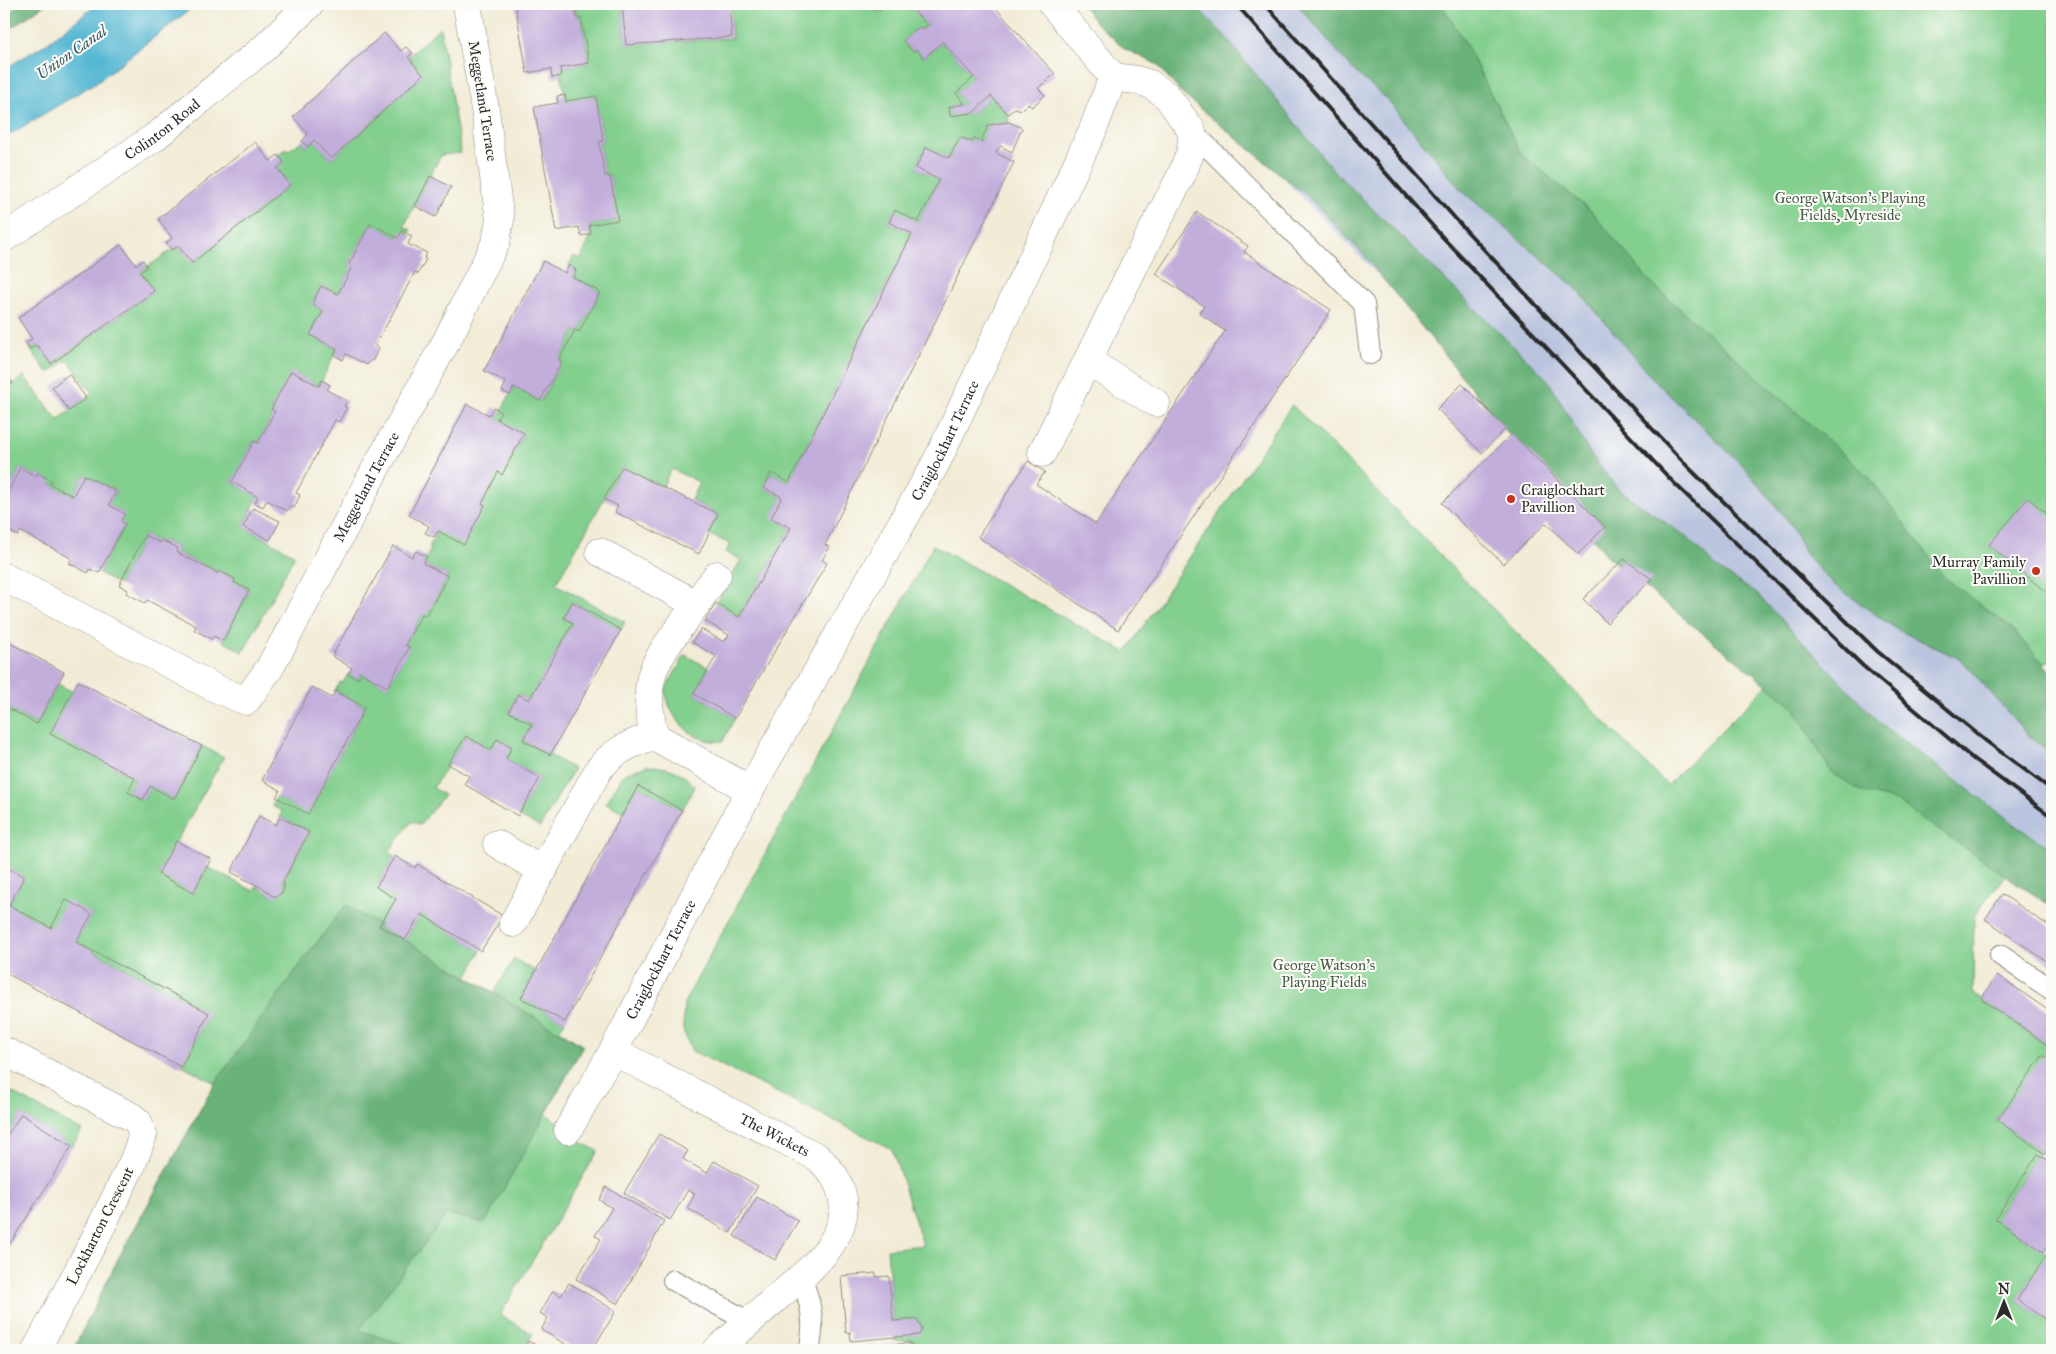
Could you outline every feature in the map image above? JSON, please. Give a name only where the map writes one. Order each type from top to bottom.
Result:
[{"type":"street","name":"Colinton Road","points":[[4,238],[154,137],[264,48],[310,4]]},
{"type":"street","name":"Meggetland Terrace","points":[[4,577],[215,688],[246,701],[269,669],[287,636],[377,466],[447,340],[496,242],[499,213],[485,109],[467,4]]},
{"type":"street","points":[[1042,453],[1184,170],[1190,151],[1192,131],[1167,96],[1159,89],[1136,80],[1114,77],[1052,4]]},
{"type":"street","name":"Craiglockhart Terrace","points":[[568,1130],[613,1051],[750,790],[937,461],[1092,132],[1114,77]]},
{"type":"street","points":[[1088,361],[1156,403]]},
{"type":"street","points":[[600,552],[696,604]]},
{"type":"street","points":[[654,736],[649,706],[652,673],[658,660],[718,575]]},
{"type":"street","points":[[513,923],[599,769],[607,758],[638,741],[654,736],[750,790]]},
{"type":"street","points":[[497,844],[542,871]]},
{"type":"street","name":"Lockharton Crescent","points":[[4,1050],[138,1122],[143,1135],[97,1235],[36,1350]]},
{"type":"street","name":"The Wickets","points":[[613,1051],[819,1158],[834,1176],[838,1185],[843,1212],[841,1224],[830,1248],[801,1278],[717,1350]]},
{"type":"lane","points":[[1192,131],[1364,304],[1370,354]]},
{"type":"lane","points":[[2000,955],[2052,990]]},
{"type":"lane","points":[[801,1278],[810,1304],[812,1330],[810,1350]]},
{"type":"lane","points":[[673,1280],[749,1322]]},
{"type":"shaded area","points":[[1104,4],[1339,4],[2052,701],[2052,891],[1411,309],[1151,43]]},
{"type":"green space","points":[[21,4],[46,4],[4,33],[4,15]]},
{"type":"green space","points":[[574,4],[622,4],[626,45],[732,38],[731,4],[870,4],[877,12],[886,4],[908,4],[927,25],[923,29],[916,29],[903,41],[913,52],[916,49],[924,58],[942,42],[974,77],[956,93],[965,104],[949,107],[950,115],[973,113],[991,96],[1008,114],[1009,122],[988,125],[981,142],[974,139],[972,142],[960,137],[949,158],[926,147],[916,168],[939,180],[918,222],[895,211],[889,222],[912,234],[789,482],[771,473],[764,488],[782,497],[772,518],[791,528],[739,617],[716,603],[741,560],[726,552],[730,544],[708,534],[718,514],[691,500],[699,482],[671,469],[663,486],[622,467],[556,584],[625,622],[621,630],[572,602],[564,618],[573,623],[529,700],[518,694],[509,712],[532,725],[523,740],[574,769],[540,827],[518,816],[540,778],[506,759],[512,747],[497,739],[491,750],[466,736],[433,788],[444,795],[420,825],[412,821],[389,851],[395,856],[376,887],[396,899],[380,926],[405,940],[421,914],[481,951],[467,977],[494,992],[514,959],[535,971],[521,998],[565,1022],[559,1030],[583,1046],[546,1114],[568,1130],[575,1139],[598,1151],[500,1315],[533,1334],[523,1350],[73,1350],[119,1257],[215,1083],[182,1065],[209,1013],[76,942],[92,914],[51,928],[9,905],[24,877],[4,866],[4,706],[37,724],[58,684],[73,692],[55,736],[135,778],[128,792],[143,800],[150,786],[174,799],[202,746],[224,757],[158,874],[193,893],[207,867],[254,891],[257,886],[272,896],[282,893],[285,887],[283,881],[309,832],[280,817],[282,811],[272,806],[276,797],[308,813],[365,707],[335,691],[340,682],[343,683],[348,674],[358,679],[361,673],[388,687],[409,647],[405,645],[422,614],[427,616],[448,576],[423,563],[431,549],[429,547],[438,531],[482,504],[498,472],[502,474],[524,434],[497,419],[514,387],[541,401],[575,330],[579,332],[600,292],[573,277],[576,270],[569,265],[574,256],[581,259],[591,234],[589,225],[617,220],[610,176],[605,176],[599,142],[603,141],[596,97],[566,101],[560,68],[589,63],[581,18],[577,18]]},
{"type":"green space","points":[[1082,4],[1194,4],[1224,35],[1334,171],[1548,380],[1591,455],[1617,488],[1690,540],[1720,570],[1757,594],[1882,725],[2024,831],[2052,849],[2052,907],[1896,801],[1861,791],[1831,772],[1793,706],[1609,558],[1362,253],[1308,197],[1181,93],[1158,65],[1125,49],[1096,23]]},
{"type":"green space","points":[[1297,4],[1441,4],[1463,39],[1522,155],[1591,211],[1650,282],[1868,476],[1944,577],[2012,629],[2052,673],[2052,754],[2028,735],[1962,660],[1896,629],[1833,584],[1807,556],[1790,523],[1741,464],[1654,380],[1576,288],[1461,190],[1386,98],[1355,72]]},
{"type":"green space","name":"George Watson's Playing Fields, Myreside","points":[[1373,4],[2052,4],[2052,660],[2034,666],[1567,216]]},
{"type":"green space","points":[[440,27],[461,153],[441,155],[404,226],[411,230],[408,234],[398,238],[371,223],[349,264],[352,267],[338,294],[321,286],[312,304],[323,311],[310,335],[337,349],[319,386],[292,372],[271,409],[275,411],[258,443],[254,441],[232,482],[258,497],[243,526],[295,555],[243,652],[223,641],[249,590],[234,582],[235,579],[220,571],[218,573],[176,552],[178,548],[162,540],[160,543],[145,535],[119,585],[99,573],[125,524],[121,521],[124,513],[109,505],[116,491],[84,475],[73,496],[50,484],[52,481],[20,468],[4,499],[4,391],[24,376],[58,420],[92,393],[68,360],[48,373],[30,349],[37,345],[52,364],[154,291],[140,272],[178,246],[192,263],[290,185],[277,168],[284,162],[278,155],[287,148],[289,150],[302,141],[307,147],[314,140],[331,159],[423,75],[408,57]]},
{"type":"green space","name":"George Watson's Playing Fields","points":[[1292,405],[1667,785],[1774,678],[2013,865],[1974,916],[1973,993],[2050,1047],[1997,1120],[2040,1151],[1995,1219],[2048,1254],[2017,1300],[2052,1324],[2052,1350],[912,1350],[911,1340],[895,1341],[894,1337],[922,1329],[917,1319],[893,1321],[887,1249],[923,1245],[892,1149],[692,1051],[683,1030],[684,1003],[933,545],[1126,652]]},
{"type":"green space","points":[[685,655],[709,668],[694,694],[735,718],[723,741],[702,739],[684,728],[667,700],[665,690]]},
{"type":"green space","points":[[646,766],[673,770],[685,777],[695,787],[682,810],[638,786],[623,812],[606,803],[624,774]]},
{"type":"green space","points":[[346,905],[583,1046],[485,1223],[447,1214],[359,1330],[421,1350],[73,1350],[119,1257],[215,1083],[307,955]]},
{"type":"green space","points":[[4,1088],[82,1131],[72,1146],[21,1114],[6,1137],[4,1135]]},
{"type":"water","name":"Union Canal","points":[[98,4],[197,4],[97,82],[4,138],[4,69],[44,45]]},
{"type":"building","points":[[515,4],[574,4],[577,18],[581,18],[589,63],[560,68],[561,76],[552,78],[551,69],[527,73]]},
{"type":"building","points":[[622,4],[655,4],[655,9],[697,4],[729,4],[732,37],[626,45]]},
{"type":"building","points":[[870,4],[886,4],[877,12]]},
{"type":"building","points":[[908,4],[992,4],[1055,74],[1038,88],[1045,95],[1032,107],[1028,104],[1022,110],[1015,108],[1008,114],[991,96],[973,113],[950,116],[949,107],[965,104],[956,93],[974,77],[942,42],[924,58],[916,49],[913,52],[903,41],[916,29],[923,29],[927,25]]},
{"type":"building","points":[[384,33],[401,51],[406,47],[413,53],[408,57],[423,75],[331,159],[314,140],[307,147],[302,141],[308,134],[293,117]]},
{"type":"building","points":[[565,95],[566,101],[596,96],[603,141],[599,142],[605,176],[610,176],[618,220],[589,225],[591,234],[581,236],[579,227],[556,231],[534,107],[558,103],[557,96]]},
{"type":"building","points":[[1009,122],[1022,128],[1012,152],[1000,146],[996,153],[1014,162],[825,545],[830,547],[822,560],[827,563],[735,718],[694,694],[716,656],[692,642],[701,629],[724,642],[729,635],[705,621],[716,603],[739,617],[791,528],[771,518],[782,497],[764,488],[771,473],[789,482],[912,234],[889,222],[895,210],[918,222],[939,180],[916,168],[926,147],[949,158],[960,137],[972,142],[974,138],[981,142],[988,125]]},
{"type":"building","points":[[255,142],[270,161],[278,155],[284,162],[277,168],[290,185],[192,263],[178,246],[172,250],[166,243],[172,238],[158,219]]},
{"type":"building","points":[[430,176],[451,187],[436,217],[415,206]]},
{"type":"building","points":[[1197,212],[1248,246],[1244,252],[1331,310],[1118,630],[978,537],[1028,461],[1045,472],[1036,484],[1096,524],[1225,331],[1199,313],[1204,306],[1156,274]]},
{"type":"building","points":[[371,223],[398,238],[402,231],[412,236],[408,244],[427,253],[418,274],[415,272],[375,346],[379,348],[372,361],[367,365],[346,354],[343,360],[334,355],[337,349],[310,335],[323,311],[312,304],[321,286],[338,294],[352,267],[349,264]]},
{"type":"building","points":[[121,245],[136,265],[143,260],[147,267],[140,272],[154,291],[51,364],[37,345],[30,349],[26,343],[32,339],[18,318]]},
{"type":"building","points":[[543,261],[565,273],[569,265],[576,270],[573,277],[600,292],[579,332],[575,330],[559,360],[562,361],[540,401],[514,387],[510,395],[502,391],[506,382],[484,371]]},
{"type":"building","points":[[291,371],[319,386],[322,380],[330,385],[327,390],[347,401],[344,406],[347,407],[339,422],[335,420],[296,493],[300,495],[294,508],[290,506],[287,511],[267,500],[263,507],[255,503],[258,497],[232,482],[254,441],[258,443],[275,411],[271,409]]},
{"type":"building","points":[[4,372],[13,383],[4,391]]},
{"type":"building","points":[[69,374],[86,398],[69,411],[52,387]]},
{"type":"building","points":[[1462,384],[1506,428],[1482,453],[1437,409]]},
{"type":"building","points":[[467,404],[489,415],[494,407],[501,412],[497,419],[524,433],[502,475],[498,472],[482,504],[485,505],[464,545],[438,531],[434,537],[425,533],[429,526],[409,515]]},
{"type":"building","name":"Craiglockhart Pavillion","points":[[1512,434],[1605,527],[1578,554],[1546,523],[1503,564],[1442,503]]},
{"type":"building","points":[[622,467],[718,514],[699,554],[615,512],[618,506],[604,499]]},
{"type":"building","points":[[20,468],[36,476],[37,473],[52,481],[50,484],[73,496],[84,475],[116,491],[109,505],[125,514],[121,521],[125,524],[99,573],[90,569],[88,573],[69,563],[72,559],[65,555],[20,531],[18,536],[4,528],[4,499]]},
{"type":"building","name":"Murray Family Pavillion","points":[[2028,498],[2050,516],[2052,514],[2052,597],[1989,545]]},
{"type":"building","points":[[253,508],[280,521],[270,540],[243,527]]},
{"type":"building","points":[[145,535],[160,543],[161,540],[178,548],[176,552],[218,573],[219,571],[235,579],[234,582],[249,590],[223,641],[214,636],[212,639],[194,630],[196,626],[147,600],[145,603],[126,593],[128,590],[119,585]]},
{"type":"building","points":[[393,546],[412,557],[416,551],[427,557],[423,563],[448,576],[426,616],[422,614],[405,645],[410,647],[387,687],[361,673],[358,679],[348,674],[352,668],[332,656]]},
{"type":"building","points":[[1624,559],[1652,579],[1607,623],[1583,599]]},
{"type":"building","points":[[572,602],[621,630],[550,755],[523,740],[532,725],[509,712],[518,694],[529,700],[573,623],[564,618]]},
{"type":"building","points":[[4,640],[64,672],[37,724],[4,706]]},
{"type":"building","points":[[78,681],[202,746],[174,799],[150,786],[143,800],[128,792],[135,778],[50,734]]},
{"type":"building","points":[[312,687],[332,698],[335,691],[365,707],[308,814],[276,797],[280,790],[262,780]]},
{"type":"building","points":[[466,736],[491,750],[497,739],[512,747],[506,759],[540,778],[518,816],[464,784],[469,776],[448,764]]},
{"type":"building","points":[[638,786],[682,810],[565,1022],[521,998]]},
{"type":"building","points":[[259,816],[276,825],[280,817],[309,832],[283,881],[284,889],[282,893],[277,896],[272,896],[266,890],[231,872]]},
{"type":"building","points":[[176,841],[211,859],[193,893],[158,874]]},
{"type":"building","points":[[395,856],[415,868],[417,864],[503,916],[481,951],[421,914],[405,940],[379,926],[396,899],[376,887]]},
{"type":"building","points":[[4,866],[24,877],[9,905],[51,928],[66,900],[80,907],[92,914],[76,942],[209,1013],[181,1067],[4,972]]},
{"type":"building","points":[[2002,894],[2052,928],[2052,965],[1985,919]]},
{"type":"building","points":[[1997,975],[2052,1013],[2052,1048],[1981,999]]},
{"type":"building","points":[[2043,1055],[2052,1061],[2052,1144],[2045,1154],[1997,1120]]},
{"type":"building","points":[[21,1114],[72,1146],[4,1253],[4,1135],[6,1137]]},
{"type":"building","points":[[659,1134],[688,1151],[683,1159],[707,1173],[714,1161],[758,1186],[730,1233],[687,1208],[695,1194],[688,1190],[670,1220],[624,1193]]},
{"type":"building","points":[[2038,1154],[2052,1163],[2052,1239],[2044,1252],[1995,1219]]},
{"type":"building","points":[[606,1187],[664,1221],[618,1304],[576,1279],[601,1239],[595,1236],[612,1208],[599,1200]]},
{"type":"building","points":[[757,1197],[798,1221],[775,1260],[734,1236]]},
{"type":"building","points":[[2049,1251],[2052,1253],[2052,1324],[2017,1300]]},
{"type":"building","points":[[876,1273],[876,1277],[889,1276],[893,1321],[917,1319],[922,1329],[919,1335],[851,1341],[850,1332],[846,1333],[841,1276]]},
{"type":"building","points":[[569,1283],[616,1311],[592,1350],[576,1350],[541,1330],[548,1318],[540,1313],[553,1291],[561,1296]]},
{"type":"building","points":[[528,1341],[545,1350],[523,1350]]},
{"type":"building","points":[[911,1343],[912,1350],[868,1350],[867,1347]]},
{"type":"railway","points":[[1236,4],[1446,241],[1673,482],[1863,666],[1972,758],[2052,817]]},
{"type":"railway","points":[[1265,4],[1462,226],[1688,467],[1877,651],[1986,741],[2052,790]]},
{"type":"place","name":"Craiglockhart Pavillion","points":[[1511,499]]},
{"type":"place","name":"Murray Family Pavillion","points":[[2036,571]]}]
